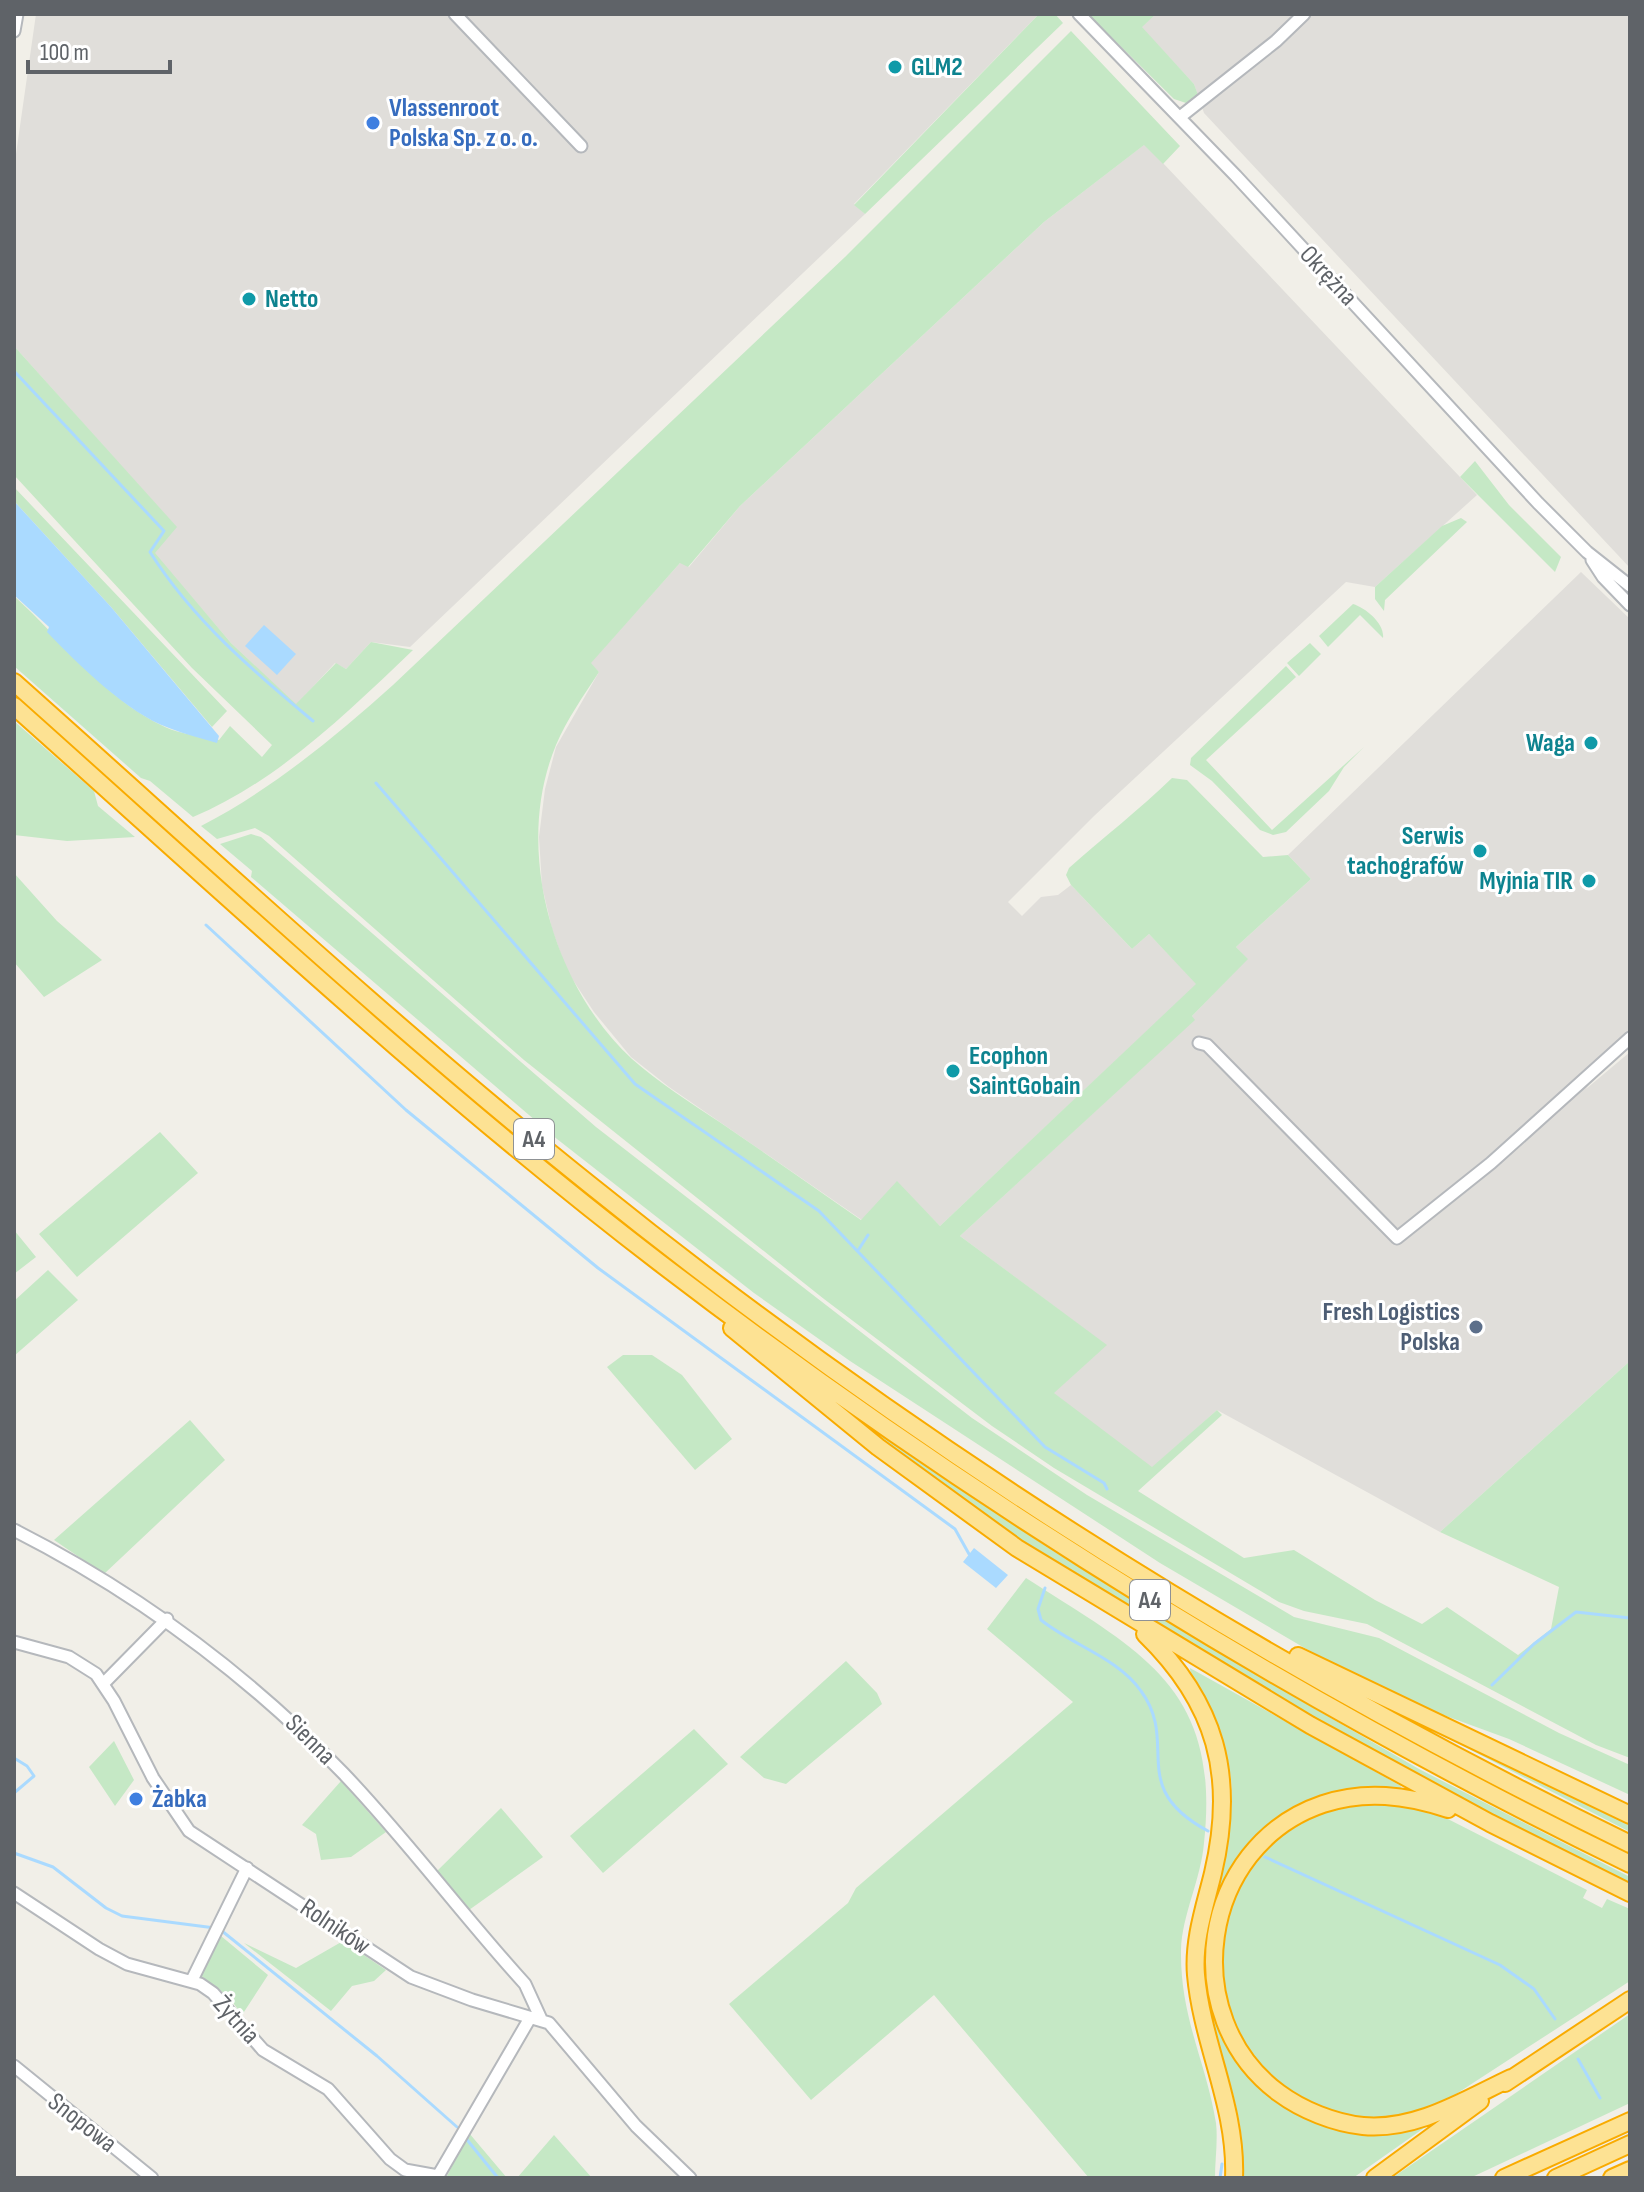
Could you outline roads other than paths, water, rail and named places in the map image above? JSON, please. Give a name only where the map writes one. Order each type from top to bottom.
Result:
[{"type":"highway","name":"A4","points":[[14,682],[479,1094],[732,1295],[962,1458],[1168,1591],[1417,1734],[1630,1844]]},
{"type":"highway","name":"A4","points":[[14,706],[454,1096],[698,1292],[884,1426],[1165,1610],[1382,1735],[1630,1864]]},
{"type":"highway","points":[[698,1292],[741,1337],[931,1487],[1017,1548],[1310,1725],[1490,1823],[1630,1893]]},
{"type":"highway","points":[[1168,1591],[1370,1692],[1630,1815]]},
{"type":"highway","points":[[1126,1616],[1172,1663],[1198,1701],[1222,1771],[1222,1830],[1200,1924],[1196,1969],[1199,2002],[1230,2113],[1234,2178]]},
{"type":"highway","points":[[1490,1823],[1408,1797],[1385,1795],[1342,1799],[1299,1815],[1258,1846],[1231,1884],[1213,1938],[1212,1968],[1215,1996],[1228,2034],[1244,2058],[1263,2080],[1315,2113],[1363,2126],[1410,2122],[1511,2078]]},
{"type":"highway","points":[[1593,1797],[1630,1806]]},
{"type":"highway","points":[[1375,2178],[1511,2078],[1630,2000]]},
{"type":"highway","points":[[1504,2178],[1630,2121]]},
{"type":"highway","points":[[1556,2178],[1630,2144]]},
{"type":"highway","points":[[1612,2178],[1630,2170]]},
{"type":"street","points":[[14,31],[17,14]]},
{"type":"street","points":[[455,14],[581,146]]},
{"type":"street","name":"Okrężna","points":[[1079,14],[1180,117],[1587,552],[1630,586]]},
{"type":"street","points":[[1180,117],[1276,41],[1304,14]]},
{"type":"street","name":"Okrężna","points":[[1587,552],[1603,577],[1630,605]]},
{"type":"street","points":[[1199,1043],[1207,1045],[1397,1238],[1491,1163],[1630,1038]]},
{"type":"street","name":"Sienna","points":[[14,1530],[163,1616],[281,1712],[346,1776],[525,1984],[537,2004],[536,2018]]},
{"type":"street","points":[[104,1683],[163,1616]]},
{"type":"street","name":"Rolników","points":[[14,1642],[69,1657],[88,1667],[104,1683],[153,1778],[189,1831],[411,1977],[536,2018],[555,2029],[636,2126],[690,2178]]},
{"type":"street","points":[[192,1980],[247,1868]]},
{"type":"street","name":"Żytnia","points":[[14,1893],[127,1964],[192,1980],[213,1993],[263,2050],[328,2089],[390,2159],[405,2170],[439,2177],[536,2018]]},
{"type":"street","name":"Snopowa","points":[[14,2066],[152,2178]]},
{"type":"water","points":[[14,501],[111,607],[219,736],[217,743],[153,721],[120,699],[73,658],[47,632],[49,627],[14,595]]},
{"type":"water","points":[[264,625],[296,654],[277,675],[245,646]]},
{"type":"water","points":[[974,1548],[1008,1575],[996,1588],[963,1562]]},
{"type":"waterway","points":[[14,371],[164,531],[150,552],[185,600],[246,663],[313,721]]},
{"type":"waterway","points":[[376,783],[635,1084],[819,1211],[1045,1447],[1104,1483],[1107,1489]]},
{"type":"waterway","points":[[206,925],[406,1110],[598,1268],[955,1529],[969,1554]]},
{"type":"waterway","points":[[859,1249],[868,1235]]},
{"type":"waterway","points":[[1045,1588],[1038,1609],[1041,1620],[1120,1670],[1141,1691],[1152,1710],[1161,1781],[1168,1798],[1183,1815],[1208,1831]]},
{"type":"waterway","points":[[1492,1685],[1534,1644],[1576,1612],[1630,1618]]},
{"type":"waterway","points":[[14,1758],[27,1766],[34,1776],[14,1793]]},
{"type":"waterway","points":[[14,1853],[53,1867],[106,1908],[122,1916],[215,1928]]},
{"type":"waterway","points":[[1265,1857],[1500,1965],[1534,1989],[1555,2019]]},
{"type":"waterway","points":[[222,1931],[377,2056],[457,2127]]},
{"type":"waterway","points":[[1578,2059],[1600,2098]]},
{"type":"waterway","points":[[464,2136],[498,2178]]},
{"type":"waterway","points":[[1220,2178],[1222,2164]]},
{"type":"place","name":"GLM2","points":[[895,67]]},
{"type":"place","name":"Vlassenroot Polska Sp. z o. o.","points":[[373,123]]},
{"type":"place","name":"Netto","points":[[249,299]]},
{"type":"place","name":"Waga","points":[[1591,743]]},
{"type":"place","name":"Serwis tachografów","points":[[1480,851]]},
{"type":"place","name":"Myjnia TIR","points":[[1589,881]]},
{"type":"place","name":"Ecophon SaintGobain","points":[[953,1071]]},
{"type":"place","name":"Fresh Logistics Polska","points":[[1476,1327]]},
{"type":"place","name":"Żabka","points":[[136,1799]]}]
